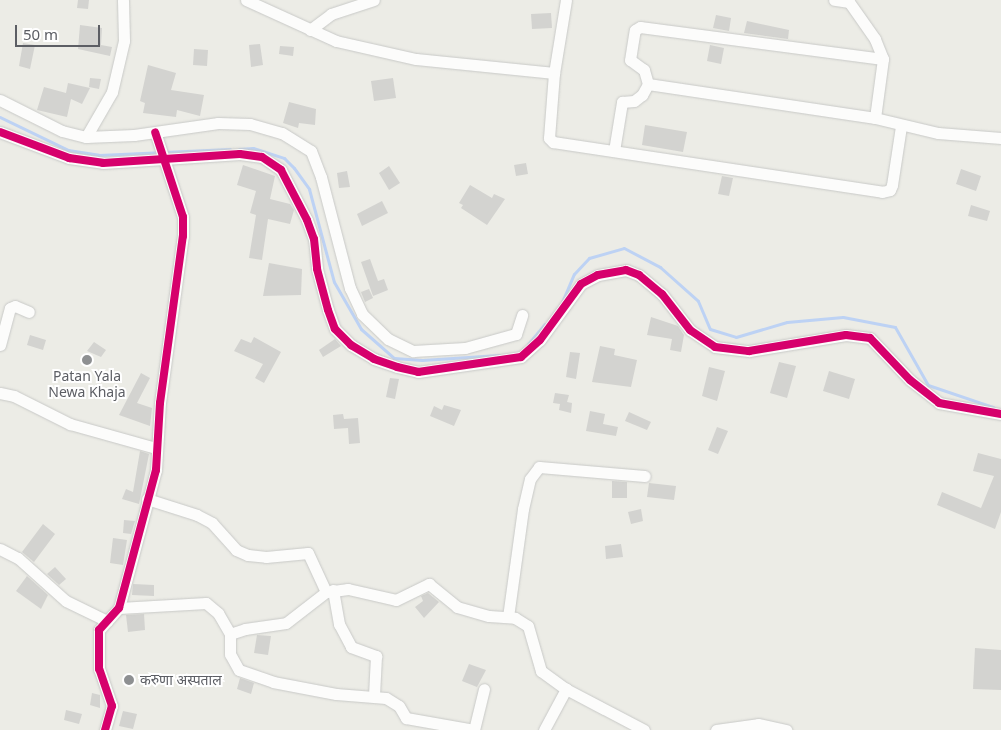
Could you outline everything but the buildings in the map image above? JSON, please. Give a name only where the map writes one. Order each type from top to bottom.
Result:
[{"type":"street","points":[[86,137],[112,92],[124,41],[123,0]]},
{"type":"street","points":[[246,0],[336,40],[416,59],[554,73]]},
{"type":"street","points":[[310,30],[332,14],[374,0]]},
{"type":"street","points":[[566,0],[554,73],[549,138],[558,144],[882,192],[890,190],[892,185],[901,126]]},
{"type":"street","points":[[834,0],[848,1],[875,39],[883,59],[875,118]]},
{"type":"street","points":[[614,151],[622,102],[634,101],[642,95],[648,84],[644,70],[630,60],[635,30],[640,27],[883,59]]},
{"type":"street","points":[[648,84],[875,118],[901,126],[938,133],[1001,138]]},
{"type":"street","points":[[0,100],[62,131],[86,137],[156,136],[218,123],[250,124],[282,133],[311,151],[321,177],[350,288],[362,314],[388,339],[414,351],[465,348],[516,334],[522,315]]},
{"type":"street","points":[[0,132],[69,158],[103,163],[240,154],[262,157],[281,170],[314,239],[317,269],[336,329],[351,345],[374,359],[397,367],[418,372],[521,357],[540,340],[581,284],[598,275],[626,270],[639,275],[662,294],[690,330],[715,347],[748,351],[846,335],[870,338],[916,385],[939,403],[1001,414]]},
{"type":"street","points":[[105,730],[112,706],[99,669],[99,630],[119,608],[134,561],[147,498],[156,470],[156,448],[183,236],[183,217],[156,136]]},
{"type":"street","points":[[0,344],[10,308],[15,306],[29,312]]},
{"type":"street","points":[[0,393],[14,396],[70,424],[156,448]]},
{"type":"street","points":[[508,617],[523,509],[530,479],[539,467],[645,476]]},
{"type":"street","points":[[147,498],[179,506],[204,519],[236,550],[248,555],[266,558],[308,553],[330,591],[339,624],[352,647],[376,656],[374,696]]},
{"type":"street","points":[[0,549],[18,558],[66,601],[107,622]]},
{"type":"street","points":[[230,634],[245,628],[286,623],[330,591],[348,589],[396,600],[429,584],[457,607],[489,616],[508,617],[528,626],[541,671],[566,689],[644,730]]},
{"type":"street","points":[[119,608],[206,603],[218,613],[230,634],[230,654],[239,670],[282,684],[336,694],[386,698],[399,706],[406,718],[475,730],[484,689]]},
{"type":"street","points":[[544,730],[566,689]]},
{"type":"street","points":[[716,730],[758,724],[786,730]]},
{"type":"waterway","points":[[0,117],[68,150],[99,155],[230,149]]},
{"type":"waterway","points":[[239,149],[253,148],[284,158],[294,168],[309,189],[334,282],[361,329],[394,358],[422,360],[499,355]]},
{"type":"waterway","points":[[562,302],[574,274],[589,258],[624,248],[660,267],[698,301],[710,329],[736,337],[787,322],[843,317],[895,327],[928,385],[993,407]]},
{"type":"waterway","points":[[528,344],[545,324]]},
{"type":"cycle path","points":[[0,132],[69,158],[103,163],[240,154],[262,157],[281,170],[307,220],[314,239],[317,269],[335,329],[351,345],[374,359],[397,367],[418,372],[521,357],[540,340],[581,284],[598,275],[626,270],[639,275],[662,294],[690,330],[715,347],[749,351],[846,335],[870,338],[910,380],[939,403],[1001,414]]},
{"type":"cycle path","points":[[105,730],[112,706],[99,669],[99,630],[119,608],[156,470],[160,403],[183,236],[183,217],[155,132]]},
{"type":"place","name":"Patan Yala Newa Khaja","points":[[87,360]]},
{"type":"place","name":"करुणा अस्पताल","points":[[129,680]]}]
